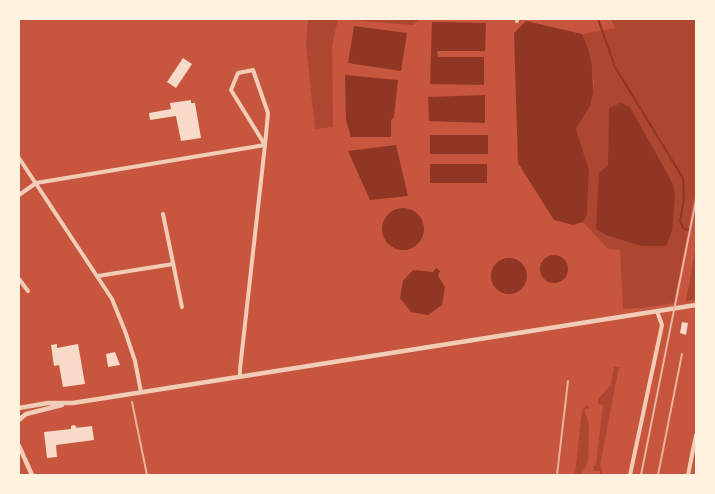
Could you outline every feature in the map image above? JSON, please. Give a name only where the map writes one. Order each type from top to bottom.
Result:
[{"type":"street","points":[[240,377],[265,145],[268,113],[252,70],[238,73],[230,90],[265,145]]},
{"type":"street","points":[[19,195],[36,183],[265,145]]},
{"type":"street","points":[[19,158],[112,299],[125,331],[141,392]]},
{"type":"street","points":[[163,214],[182,307]]},
{"type":"street","points":[[98,276],[173,264]]},
{"type":"street","points":[[19,279],[28,291]]},
{"type":"street","points":[[19,420],[26,414],[66,404],[696,306]]},
{"type":"street","points":[[630,475],[662,325],[657,311]]},
{"type":"street","points":[[19,408],[48,404],[66,404]]},
{"type":"street","points":[[688,475],[696,435]]},
{"type":"street","points":[[19,446],[32,475]]},
{"type":"shaded area","points":[[308,19],[338,19],[332,46],[333,127],[315,129],[306,44]]},
{"type":"shaded area","points":[[338,19],[420,19],[413,25]]},
{"type":"shaded area","points":[[611,19],[696,19],[696,189],[674,303],[623,309],[620,250],[608,249],[583,222],[587,214],[589,170],[576,129],[590,106],[594,84],[589,51],[582,34],[615,28]]},
{"type":"shaded area","points":[[526,21],[582,34],[589,51],[593,93],[590,106],[576,129],[589,170],[587,214],[583,222],[573,225],[554,220],[518,163],[514,33]]},
{"type":"shaded area","points":[[432,22],[486,23],[485,51],[437,51],[438,57],[484,57],[484,85],[430,84]]},
{"type":"shaded area","points":[[354,26],[407,33],[401,71],[348,63]]},
{"type":"shaded area","points":[[345,75],[398,80],[394,117],[391,120],[391,137],[351,137],[346,120]]},
{"type":"shaded area","points":[[485,95],[485,123],[429,121],[428,97]]},
{"type":"shaded area","points":[[621,103],[630,107],[673,184],[675,197],[672,231],[666,246],[642,246],[606,235],[596,229],[599,173],[608,165],[609,108]]},
{"type":"shaded area","points":[[430,135],[488,135],[488,154],[430,154]]},
{"type":"shaded area","points":[[396,145],[408,196],[370,200],[348,151]]},
{"type":"shaded area","points":[[430,164],[487,164],[487,183],[430,183]]},
{"type":"shaded area","points":[[399,208],[407,208],[418,214],[424,229],[418,244],[407,250],[399,250],[388,244],[382,233],[382,225],[388,214]]},
{"type":"shaded area","points":[[696,245],[696,300],[686,301]]},
{"type":"shaded area","points":[[554,255],[564,259],[568,269],[564,279],[554,283],[544,279],[540,269],[544,259]]},
{"type":"shaded area","points":[[509,258],[521,264],[527,276],[521,288],[509,294],[497,288],[491,276],[497,264]]},
{"type":"shaded area","points":[[436,268],[440,271],[438,276],[445,287],[442,305],[428,315],[411,312],[400,298],[403,281],[413,270],[433,272]]},
{"type":"shaded area","points":[[614,367],[619,367],[600,465],[603,475],[594,475],[600,474],[600,471],[594,471],[593,466],[596,464],[603,405],[598,404],[598,399],[611,385]]},
{"type":"shaded area","points":[[586,405],[590,408],[585,409],[589,423],[588,462],[581,475],[575,475],[582,410]]},
{"type":"building","points":[[183,58],[192,64],[176,88],[167,82]]},
{"type":"building","points":[[191,100],[191,103],[195,103],[201,138],[181,141],[176,116],[150,120],[149,113],[171,109],[170,103]]},
{"type":"building","points":[[682,322],[688,323],[686,335],[680,333]]},
{"type":"building","points":[[57,344],[57,348],[78,344],[85,384],[63,387],[59,365],[54,366],[51,345]]},
{"type":"building","points":[[115,352],[120,365],[108,367],[106,354]]},
{"type":"building","points":[[71,426],[77,427],[75,428],[92,426],[94,440],[56,445],[57,457],[47,458],[44,432],[71,429]]},
{"type":"waterway","points":[[598,19],[615,67],[683,178],[684,199],[680,221],[683,228],[688,230]]},
{"type":"railway","points":[[641,475],[696,200]]},
{"type":"railway","points":[[658,475],[682,354]]},
{"type":"railway","points":[[557,475],[568,381]]},
{"type":"railway","points":[[132,402],[147,475]]}]
